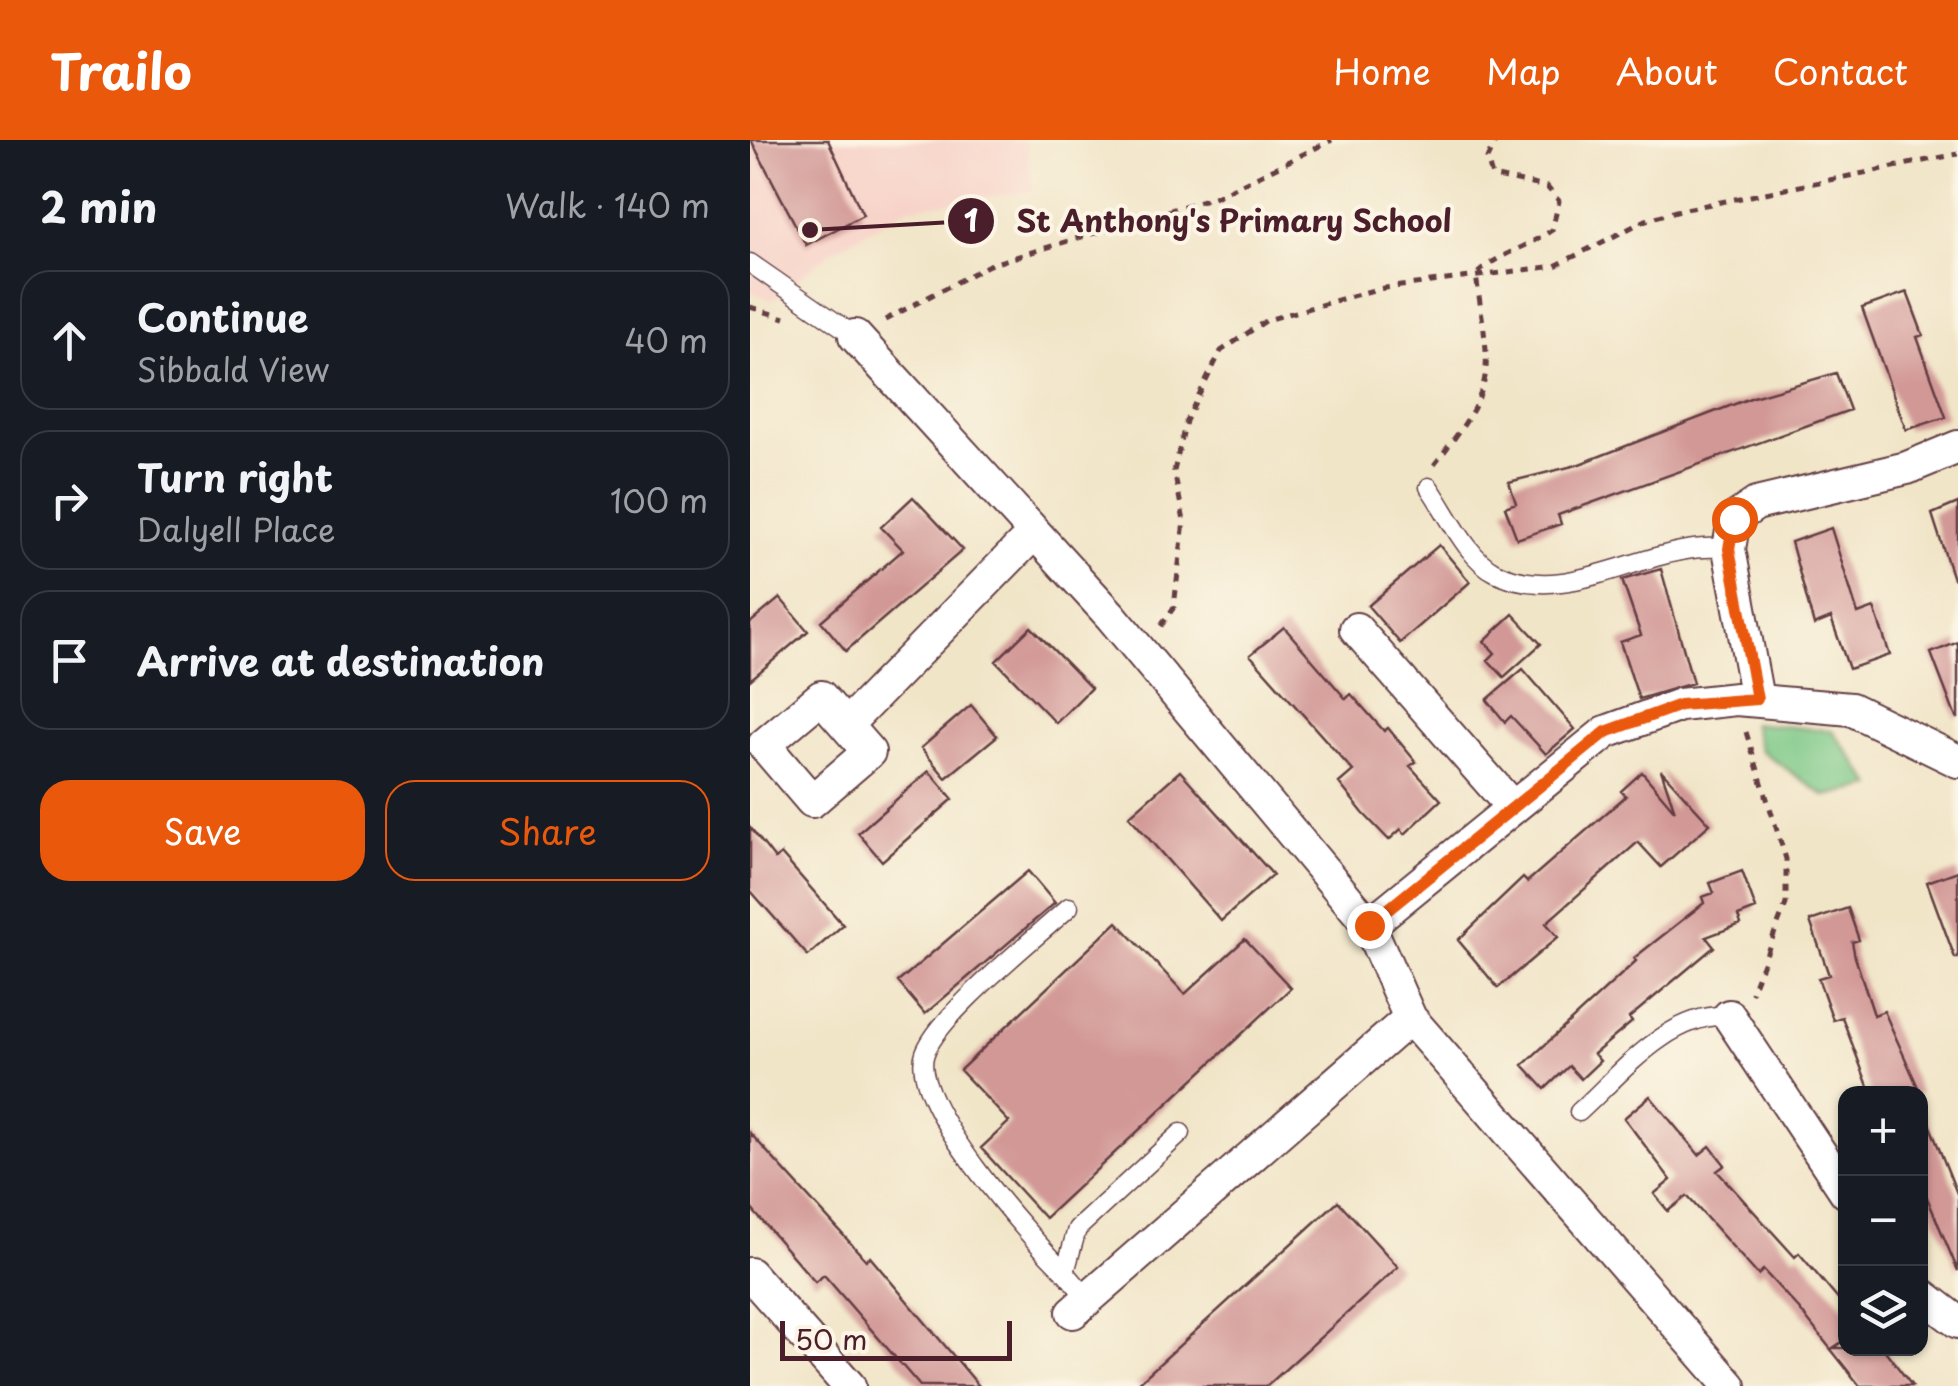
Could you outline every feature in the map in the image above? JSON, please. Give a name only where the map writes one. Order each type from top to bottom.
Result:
[{"type":"street","points":[[855,336],[1111,616],[1369,925],[1410,1018],[1730,1386]]},
{"type":"street","points":[[1746,699],[1729,549],[1734,519],[1756,504],[1907,468],[1958,447]]},
{"type":"street","points":[[846,725],[1034,533]]},
{"type":"street","points":[[1356,629],[1513,808]]},
{"type":"street","points":[[1369,925],[1606,732],[1680,705],[1746,699],[1851,708],[1958,761]]},
{"type":"street","points":[[1081,1306],[1410,1018]]},
{"type":"street","points":[[1734,1022],[1838,1180]]},
{"type":"street","points":[[750,1274],[849,1386]]},
{"type":"street","points":[[1928,1299],[1958,1322]]},
{"type":"lane","points":[[750,262],[855,336]]},
{"type":"lane","points":[[1429,486],[1492,572],[1529,582],[1570,582],[1700,545],[1729,549]]},
{"type":"lane","points":[[1069,907],[946,1022],[924,1054],[926,1082],[963,1152],[1065,1272],[1081,1306]]},
{"type":"lane","points":[[1579,1112],[1666,1033],[1714,1015],[1734,1022]]},
{"type":"lane","points":[[1065,1272],[1077,1229],[1181,1133]]},
{"type":"path","points":[[855,336],[989,265],[1217,196],[1332,140]]},
{"type":"path","points":[[1476,275],[1496,255],[1527,248],[1552,230],[1559,201],[1547,187],[1492,176],[1487,159],[1496,140]]},
{"type":"path","points":[[1158,629],[1174,608],[1184,521],[1174,471],[1186,421],[1221,351],[1267,320],[1377,290],[1556,266],[1646,220],[1676,210],[1958,154]]},
{"type":"path","points":[[1429,486],[1434,465],[1480,403],[1489,370],[1476,275]]},
{"type":"path","points":[[1734,1022],[1786,904],[1786,859],[1746,699]]},
{"type":"shaded area","points":[[750,140],[1026,140],[1033,191],[908,208],[831,252],[773,300],[750,291]]},
{"type":"green space","points":[[1752,723],[1833,731],[1873,786],[1825,796],[1760,750]]},
{"type":"building","points":[[751,140],[828,140],[863,215],[806,245]]},
{"type":"building","points":[[1907,292],[1923,335],[1917,337],[1946,417],[1906,430],[1862,308]]},
{"type":"building","points":[[1836,373],[1850,410],[1558,515],[1561,524],[1517,539],[1505,507],[1516,503],[1509,482],[1577,465],[1753,397]]},
{"type":"building","points":[[913,497],[963,550],[846,651],[821,621],[903,550],[881,527]]},
{"type":"building","points":[[1958,503],[1958,578],[1953,579],[1932,514]]},
{"type":"building","points":[[1831,528],[1858,614],[1874,608],[1890,655],[1849,669],[1831,618],[1814,625],[1791,542]]},
{"type":"building","points":[[1439,545],[1470,582],[1400,643],[1368,606]]},
{"type":"building","points":[[1661,569],[1693,683],[1639,699],[1620,642],[1641,635],[1622,580]]},
{"type":"building","points":[[780,598],[808,631],[750,680],[750,623]]},
{"type":"building","points":[[1513,614],[1541,644],[1504,677],[1488,660],[1495,653],[1484,641]]},
{"type":"building","points":[[1031,627],[1091,688],[1056,723],[996,661]]},
{"type":"building","points":[[1284,627],[1346,699],[1351,694],[1384,731],[1388,728],[1416,762],[1410,766],[1441,800],[1405,834],[1401,829],[1389,840],[1363,813],[1339,783],[1353,771],[1250,655]]},
{"type":"building","points":[[1958,642],[1958,718],[1956,718],[1931,653]]},
{"type":"building","points":[[1523,669],[1575,729],[1546,754],[1511,716],[1505,722],[1487,700]]},
{"type":"building","points":[[971,705],[997,736],[946,778],[921,748]]},
{"type":"building","points":[[1661,770],[1710,824],[1661,867],[1638,842],[1546,923],[1558,937],[1498,988],[1458,940],[1523,878],[1527,882],[1626,796],[1621,791],[1642,772],[1675,811]]},
{"type":"building","points":[[929,771],[953,799],[882,861],[858,833]]},
{"type":"building","points":[[1180,771],[1273,875],[1221,921],[1129,816]]},
{"type":"building","points":[[750,827],[775,859],[781,854],[843,925],[808,956],[750,890]]},
{"type":"building","points":[[1028,871],[1055,903],[925,1014],[898,982]]},
{"type":"building","points":[[1742,871],[1756,909],[1738,916],[1741,924],[1706,937],[1714,947],[1629,1018],[1632,1022],[1594,1054],[1600,1061],[1581,1079],[1569,1066],[1545,1089],[1523,1065],[1636,961],[1634,958],[1704,903],[1702,897],[1714,893],[1710,883]]},
{"type":"building","points":[[1958,871],[1958,958],[1955,958],[1927,882]]},
{"type":"building","points":[[1848,908],[1859,940],[1852,942],[1855,957],[1874,1015],[1884,1011],[1917,1086],[1868,1086],[1842,1017],[1833,1020],[1818,978],[1829,975],[1810,921]]},
{"type":"building","points":[[1117,922],[1185,994],[1245,939],[1291,988],[1045,1218],[981,1148],[1009,1122],[960,1070]]},
{"type":"building","points":[[1650,1096],[1699,1155],[1710,1146],[1725,1165],[1717,1171],[1795,1257],[1799,1253],[1838,1299],[1838,1345],[1833,1348],[1838,1348],[1838,1356],[1889,1356],[1912,1386],[1860,1386],[1799,1309],[1763,1270],[1758,1275],[1687,1196],[1668,1211],[1654,1194],[1671,1180],[1624,1118]]},
{"type":"building","points":[[1928,1121],[1958,1196],[1958,1271],[1928,1200]]},
{"type":"building","points":[[750,1133],[866,1260],[870,1257],[979,1386],[920,1386],[824,1275],[815,1282],[750,1207]]},
{"type":"building","points":[[1338,1201],[1398,1267],[1267,1386],[1135,1386]]},
{"type":"place","name":"St Anthony's Primary School","points":[[810,230]]},
{"type":"route","points":[[1369,925],[1606,732],[1680,705],[1757,699],[1729,549],[1734,519]]}]
